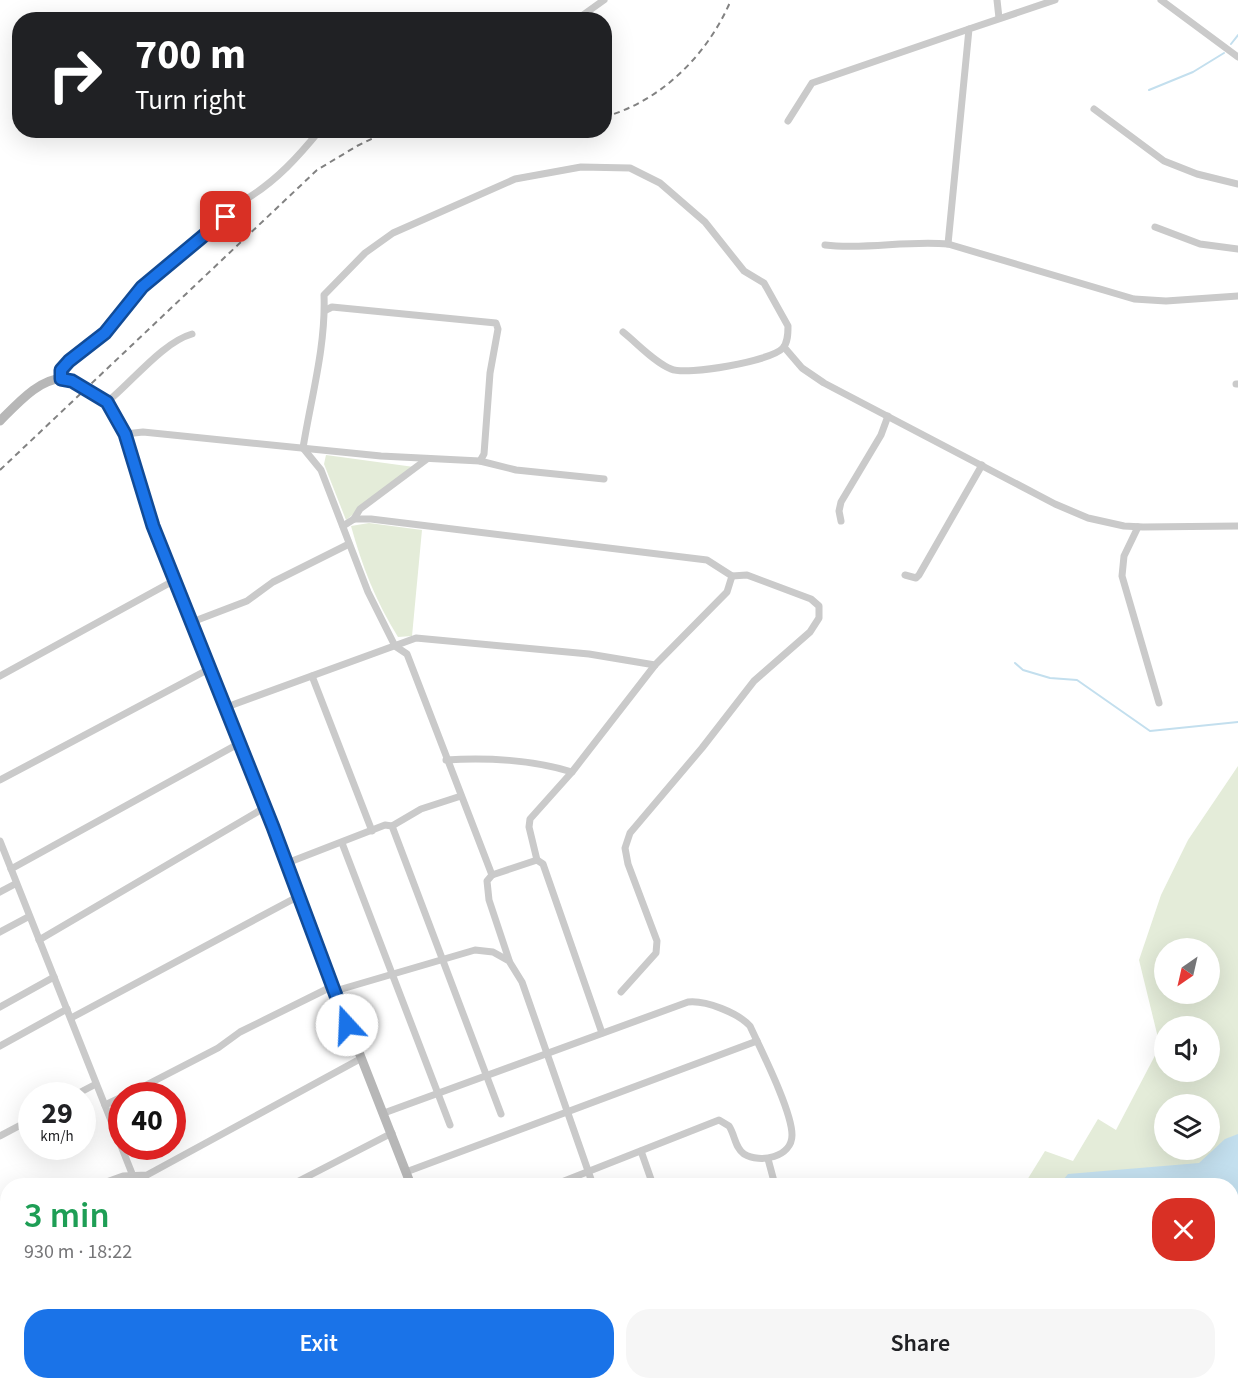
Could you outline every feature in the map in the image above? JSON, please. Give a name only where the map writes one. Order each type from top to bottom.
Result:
[{"type":"street","points":[[587,12],[604,0]]},
{"type":"street","points":[[997,0],[999,18]]},
{"type":"street","points":[[788,121],[812,82],[1055,0]]},
{"type":"street","points":[[1161,0],[1238,57]]},
{"type":"street","points":[[948,244],[969,29]]},
{"type":"street","points":[[1094,109],[1164,161],[1197,174],[1238,184]]},
{"type":"street","points":[[61,379],[61,370],[105,333],[142,287],[248,198],[267,186],[300,155],[314,138]]},
{"type":"street","points":[[303,448],[310,420],[326,310],[324,295],[330,286],[365,254],[393,233],[515,178],[580,167],[630,168],[660,183],[705,222],[744,271],[764,283],[788,326],[784,347],[777,352],[741,363],[684,373],[669,368],[623,332]]},
{"type":"street","points":[[1155,226],[1200,244],[1238,249]]},
{"type":"street","points":[[825,245],[852,248],[932,242],[948,244],[1134,299],[1166,301],[1238,296]]},
{"type":"street","points":[[326,310],[332,307],[389,311],[496,323],[498,329],[490,374],[484,454],[480,461]]},
{"type":"street","points":[[107,402],[182,337],[192,334]]},
{"type":"street","points":[[784,347],[802,368],[817,378],[1071,512],[1106,522],[1138,527],[1238,526]]},
{"type":"street","points":[[0,421],[32,392],[61,379],[72,381],[107,402],[125,434],[153,526],[408,1178]]},
{"type":"street","points":[[841,521],[839,511],[841,502],[881,435],[888,416]]},
{"type":"street","points":[[125,434],[143,432],[427,459],[480,461],[516,470],[604,479]]},
{"type":"street","points":[[303,448],[321,470],[368,592],[395,646],[407,654],[492,875]]},
{"type":"street","points":[[343,526],[354,519],[360,509],[427,459]]},
{"type":"street","points":[[905,575],[916,578],[919,575],[982,465]]},
{"type":"street","points":[[354,519],[707,560],[732,576],[747,575],[811,599],[819,606],[819,618],[810,633],[754,681],[702,748],[630,833],[625,848],[628,864],[657,941],[656,954],[621,992]]},
{"type":"street","points":[[1138,527],[1124,556],[1122,576],[1159,703]]},
{"type":"street","points":[[192,622],[247,601],[273,582],[349,544]]},
{"type":"street","points":[[602,1033],[543,864],[537,860],[529,827],[530,819],[572,772],[655,665],[727,592],[732,576]]},
{"type":"street","points":[[0,676],[176,580]]},
{"type":"street","points":[[224,708],[417,638],[589,654],[655,665]]},
{"type":"street","points":[[0,780],[209,669]]},
{"type":"street","points":[[312,676],[372,831]]},
{"type":"street","points":[[11,869],[238,744]]},
{"type":"street","points":[[446,760],[474,758],[557,768],[572,772]]},
{"type":"street","points":[[286,863],[385,825],[392,826],[421,810],[461,796]]},
{"type":"street","points":[[39,940],[264,808]]},
{"type":"street","points":[[392,826],[440,959],[501,1114]]},
{"type":"street","points":[[0,841],[28,917],[95,1082]]},
{"type":"street","points":[[342,843],[450,1125]]},
{"type":"street","points":[[537,860],[492,875],[487,881],[489,900],[509,961],[522,982],[591,1178]]},
{"type":"street","points":[[0,892],[15,884]]},
{"type":"street","points":[[70,1018],[299,896]]},
{"type":"street","points":[[0,932],[28,917]]},
{"type":"street","points":[[152,1082],[218,1048],[240,1032],[334,989],[460,952],[485,950],[509,961]]},
{"type":"street","points":[[0,1007],[54,977]]},
{"type":"street","points":[[384,1113],[693,1002],[745,1021],[757,1041],[792,1133],[788,1146],[768,1159],[745,1155],[737,1146],[729,1126],[719,1120],[573,1178]]},
{"type":"street","points":[[0,1046],[67,1009]]},
{"type":"street","points":[[406,1172],[568,1114],[757,1041]]},
{"type":"street","points":[[123,1178],[147,1175],[360,1059]]},
{"type":"street","points":[[96,1084],[130,1176]]},
{"type":"street","points":[[0,1136],[18,1126]]},
{"type":"street","points":[[305,1178],[392,1134]]},
{"type":"street","points":[[641,1151],[651,1178]]},
{"type":"street","points":[[768,1159],[773,1178]]},
{"type":"green space","points":[[326,455],[414,467],[346,520],[324,464]]},
{"type":"green space","points":[[369,523],[422,530],[412,636],[398,637],[376,597],[365,569],[351,526]]},
{"type":"green space","points":[[1238,766],[1238,1178],[1028,1178],[1045,1151],[1073,1161],[1098,1119],[1116,1130],[1154,1057],[1154,1082],[1220,1082],[1220,1016],[1154,1016],[1154,1021],[1139,960],[1161,895],[1188,840]]},
{"type":"water","points":[[1238,1134],[1238,1178],[1065,1178],[1068,1174],[1220,1160],[1220,1144]]},
{"type":"waterway","points":[[1231,44],[1238,35]]},
{"type":"waterway","points":[[1149,90],[1193,72],[1224,53]]},
{"type":"waterway","points":[[1015,663],[1023,670],[1050,678],[1077,680],[1150,731],[1238,722]]},
{"type":"railway","points":[[612,114],[645,100],[681,73],[710,39],[731,0]]},
{"type":"railway","points":[[0,470],[317,170],[374,138]]},
{"type":"route","points":[[226,217],[213,230],[178,255],[158,277],[142,287],[132,303],[105,333],[76,353],[61,370],[61,379],[72,381],[107,402],[125,434],[153,526],[273,827],[347,1025]]}]
